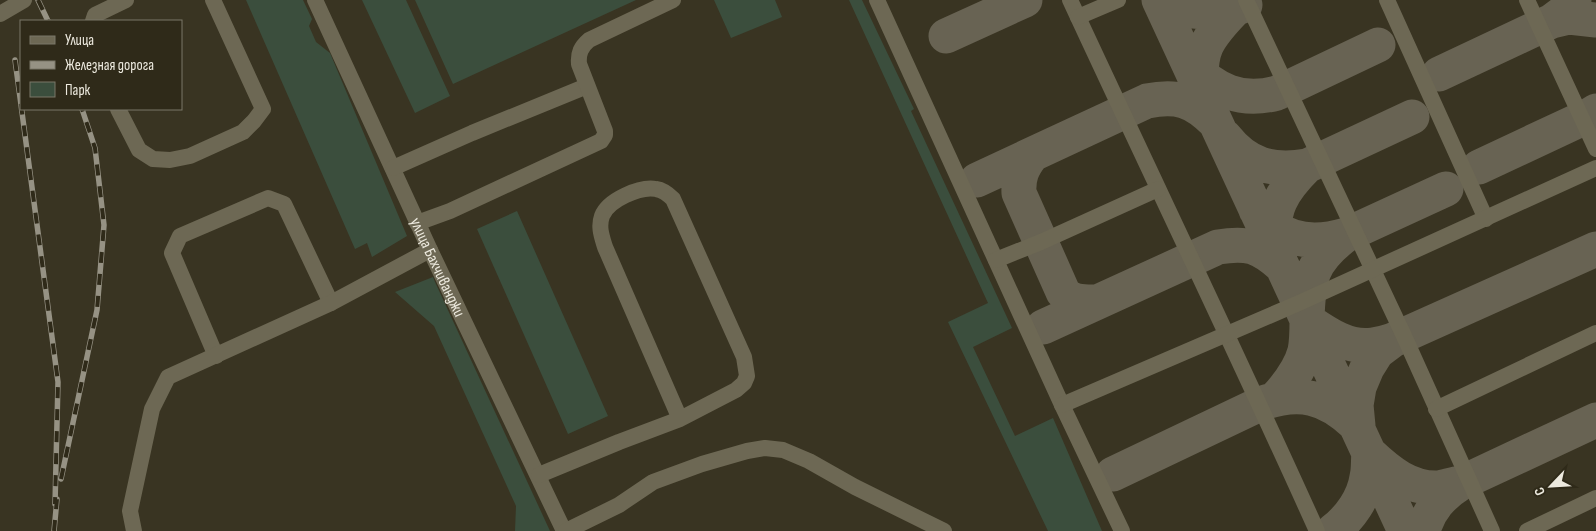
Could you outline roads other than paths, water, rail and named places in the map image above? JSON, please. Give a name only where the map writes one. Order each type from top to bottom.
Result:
[{"type":"street","points":[[0,14],[24,0]]},
{"type":"street","points":[[93,20],[95,15],[126,0]]},
{"type":"street","points":[[119,110],[139,150],[153,159],[170,160],[190,156],[243,132],[254,121],[263,109],[213,0]]},
{"type":"street","name":"улица Бахчиванджи","points":[[315,0],[417,223],[565,531]]},
{"type":"street","points":[[417,223],[450,211],[601,141],[605,131],[580,71],[578,55],[582,47],[589,40],[673,0]]},
{"type":"street","points":[[877,0],[1062,405],[1122,531]]},
{"type":"street","points":[[1070,0],[1260,404],[1317,531]]},
{"type":"street","points":[[1078,18],[1118,0]]},
{"type":"street","points":[[1246,0],[1492,531]]},
{"type":"street","points":[[1387,0],[1486,219]]},
{"type":"street","points":[[1526,0],[1596,149]]},
{"type":"street","points":[[392,168],[587,86]]},
{"type":"street","points":[[1062,405],[1226,335],[1596,168]]},
{"type":"street","points":[[539,475],[619,442],[680,420],[736,390],[744,383],[747,376],[744,357],[673,199],[665,192],[655,189],[639,190],[613,202],[605,210],[601,218],[600,231],[605,247],[680,420]]},
{"type":"street","points":[[996,260],[1041,242],[1158,189]]},
{"type":"street","points":[[216,356],[172,253],[180,236],[268,198],[284,204],[331,303]]},
{"type":"street","points":[[134,531],[130,511],[152,409],[168,377],[331,303],[430,250]]},
{"type":"street","points":[[1436,409],[1596,332]]},
{"type":"street","points":[[565,531],[619,504],[653,482],[702,464],[747,451],[765,448],[784,450],[809,461],[855,487],[944,531]]},
{"type":"street","points":[[1527,531],[1596,498]]},
{"type":"railway","points":[[38,0],[48,20]]},
{"type":"railway","points":[[15,60],[20,97]]},
{"type":"railway","points":[[22,110],[58,382],[55,504]]},
{"type":"railway","points":[[61,479],[97,310],[104,225],[95,148],[82,110]]},
{"type":"railway","points":[[54,531],[57,499]]}]
